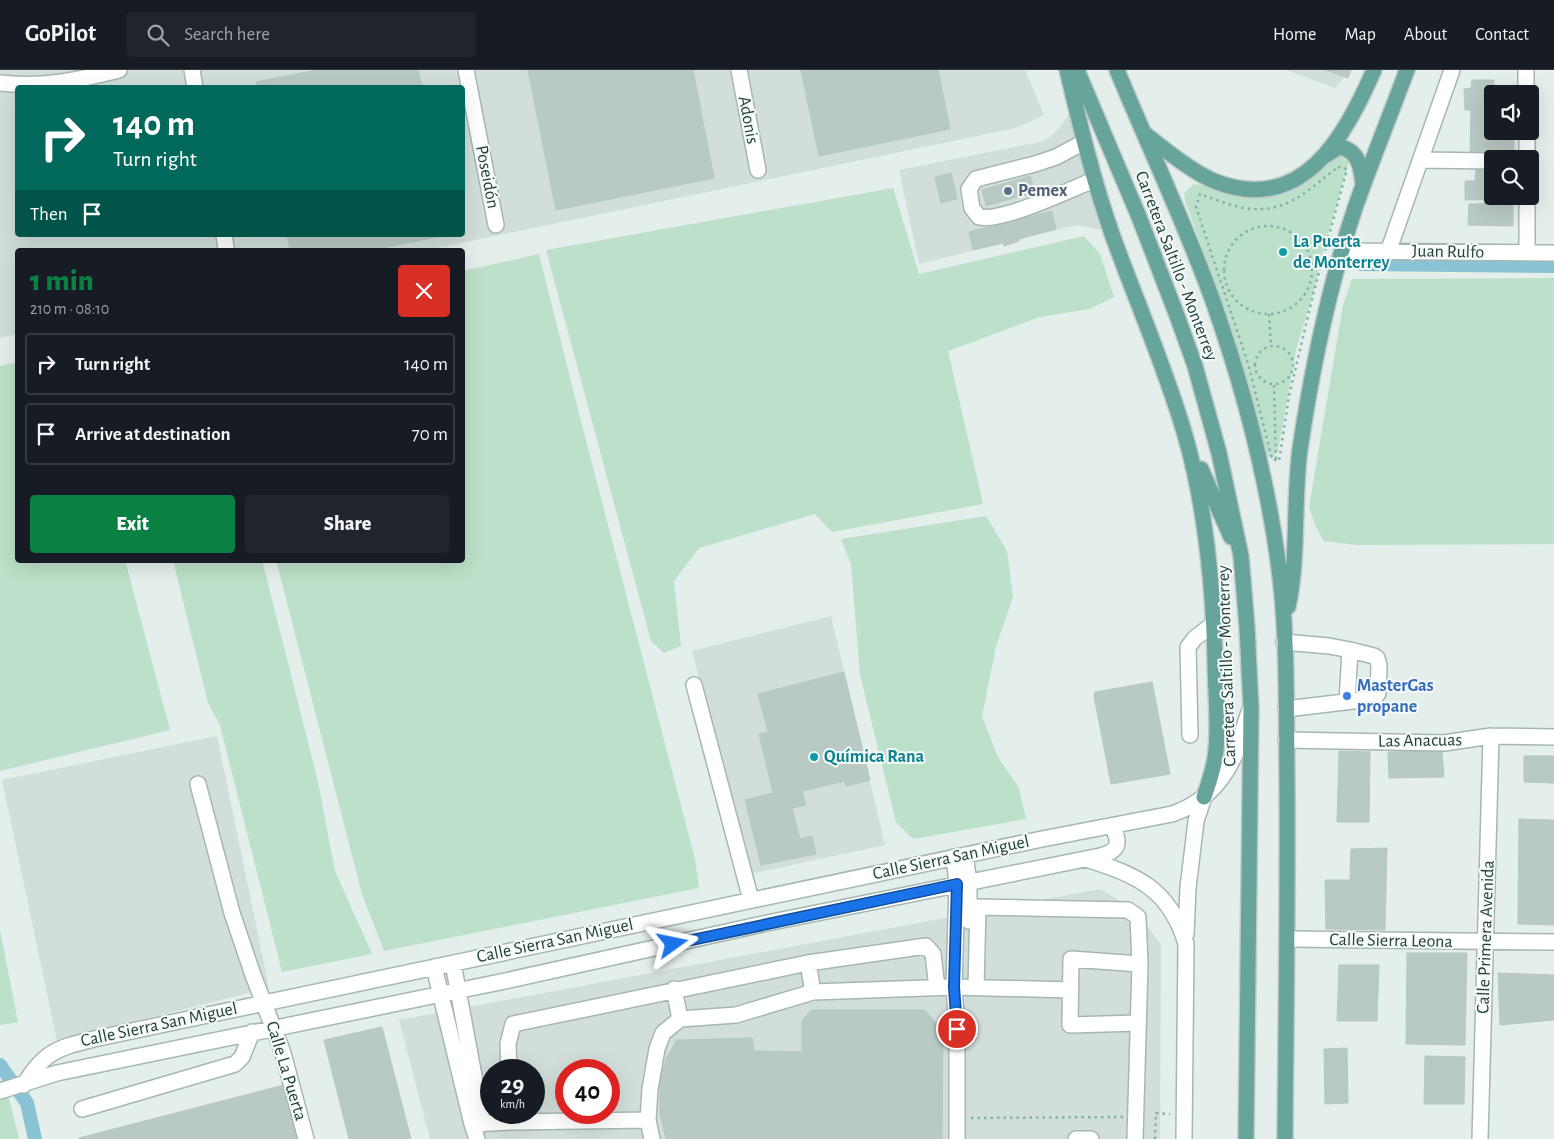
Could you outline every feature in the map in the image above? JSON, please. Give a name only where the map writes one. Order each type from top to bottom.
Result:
[{"type":"main road","points":[[1067,70],[1094,180],[1111,232],[1211,495],[1225,527],[1241,556]]},
{"type":"main road","name":"Carretera Saltillo - Monterrey","points":[[1077,70],[1142,226],[1176,313],[1194,366],[1219,453],[1241,556],[1251,708],[1246,1139]]},
{"type":"main road","points":[[1106,70],[1132,106]]},
{"type":"main road","name":"Carretera Saltillo - Monterrey","points":[[1117,70],[1185,230],[1207,286],[1236,372],[1270,510],[1278,560],[1284,636],[1286,709],[1288,939],[1285,1139]]},
{"type":"main road","points":[[1324,156],[1350,121],[1374,70]]},
{"type":"main road","points":[[1284,636],[1292,588],[1300,451],[1313,371],[1325,316],[1363,186],[1407,70]]},
{"type":"main road","points":[[1142,132],[1202,175],[1230,186],[1248,190],[1278,187],[1290,183],[1301,177],[1332,150],[1339,147],[1349,150],[1358,161],[1363,186]]},
{"type":"main road","points":[[1171,389],[1186,437],[1204,522],[1213,624],[1216,749],[1215,762],[1204,797]]},
{"type":"street","points":[[46,85],[74,81],[119,70]]},
{"type":"street","points":[[192,70],[195,85]]},
{"type":"street","name":"Poseidón","points":[[466,70],[496,225]]},
{"type":"street","name":"Adonis","points":[[739,70],[758,170]]},
{"type":"street","points":[[1388,252],[1452,70]]},
{"type":"street","points":[[1526,70],[1526,85]]},
{"type":"street","points":[[0,84],[15,86]]},
{"type":"street","points":[[1084,142],[1056,157],[976,179],[969,189],[972,208],[979,217],[993,218],[1041,202],[1094,180]]},
{"type":"street","points":[[1421,160],[1484,160]]},
{"type":"street","points":[[1527,205],[1527,253]]},
{"type":"street","name":"Juan Rulfo","points":[[1343,251],[1554,253]]},
{"type":"street","points":[[1190,735],[1188,647],[1195,638],[1213,624]]},
{"type":"street","points":[[1284,636],[1368,654],[1377,658],[1380,665],[1378,693],[1370,699],[1286,709]]},
{"type":"street","points":[[1347,702],[1350,650]]},
{"type":"street","points":[[694,685],[751,900]]},
{"type":"street","name":"Calle Sierra San Miguel","points":[[13,1088],[43,1058],[66,1046],[174,1020],[264,1003],[960,856],[1172,814],[1191,807],[1215,787],[1231,763],[1251,708]]},
{"type":"street","name":"Las Anacuas","points":[[1286,740],[1444,743],[1491,736],[1554,737]]},
{"type":"street","name":"Calle Primera Avenida","points":[[1480,1139],[1491,736]]},
{"type":"street","name":"Calle La Puerta","points":[[198,784],[232,913],[252,974],[283,1053],[306,1139]]},
{"type":"street","points":[[1184,1139],[1188,888],[1196,821],[1204,797]]},
{"type":"street","name":"Calle Sierra San Miguel","points":[[13,1088],[58,1073],[440,994],[767,923],[1110,853],[1118,842],[1117,835],[1112,826]]},
{"type":"street","points":[[960,856],[963,883],[965,987]]},
{"type":"street","points":[[1085,858],[1137,878],[1154,891],[1167,903],[1180,923],[1186,944]]},
{"type":"street","points":[[957,1139],[957,1029],[978,907],[1128,910],[1138,917],[1140,964],[1135,1139]]},
{"type":"street","name":"Calle Sierra Leona","points":[[1288,939],[1554,942]]},
{"type":"street","points":[[509,1059],[508,1044],[513,1024],[674,989],[808,963],[926,946],[933,954],[937,988]]},
{"type":"street","points":[[1138,1024],[1070,1026],[1071,959],[1140,964]]},
{"type":"street","points":[[453,963],[477,1124],[477,1139]]},
{"type":"street","points":[[808,963],[813,992]]},
{"type":"street","points":[[434,967],[477,1124]]},
{"type":"street","points":[[652,1139],[648,1120],[650,1089],[657,1049],[663,1033],[680,1019],[736,1015],[813,992],[965,987],[1071,990]]},
{"type":"street","points":[[674,989],[680,1019]]},
{"type":"street","points":[[82,1109],[236,1064],[242,1057],[252,1032]]},
{"type":"street","points":[[545,1118],[648,1120]]},
{"type":"street","points":[[1076,1139],[1091,1139]]},
{"type":"path","points":[[1338,167],[1347,169],[1313,295],[1289,396],[1280,461],[1276,460],[1272,459],[1249,367],[1196,207],[1200,194],[1245,208],[1274,209],[1297,199],[1338,167]]},
{"type":"path","points":[[1272,226],[1286,230],[1298,238],[1306,249],[1311,263],[1311,278],[1306,292],[1297,303],[1285,311],[1269,314],[1243,307],[1233,297],[1226,284],[1224,270],[1227,256],[1233,243],[1244,233],[1257,227],[1272,226]]},
{"type":"path","points":[[1269,314],[1271,346]]},
{"type":"path","points":[[1271,346],[1283,348],[1288,352],[1294,364],[1290,376],[1281,384],[1274,385],[1262,380],[1255,370],[1256,357],[1265,348],[1271,346]]},
{"type":"path","points":[[1274,385],[1276,460]]},
{"type":"path","points":[[1155,1139],[1156,1113]]},
{"type":"path","points":[[957,1118],[1136,1117]]},
{"type":"shaded area","points":[[0,70],[1025,70],[1044,115],[1016,128],[437,248],[15,248],[15,334],[0,338]]},
{"type":"shaded area","points":[[1286,70],[1350,70],[1335,88]]},
{"type":"shaded area","points":[[1071,111],[1107,231],[1077,225],[919,264],[899,170],[1040,142],[1050,137],[1059,129]]},
{"type":"shaded area","points":[[831,616],[885,845],[751,874],[692,651]]},
{"type":"shaded area","points":[[217,736],[269,988],[57,1041],[2,780]]},
{"type":"shaded area","points":[[1100,889],[1134,909],[1161,944],[1160,1139],[430,1139],[399,1020]]},
{"type":"green space","points":[[1335,151],[1345,151],[1349,161],[1313,295],[1297,346],[1278,451],[1272,459],[1264,452],[1238,350],[1184,193],[1194,184],[1253,195]]},
{"type":"green space","points":[[893,188],[919,274],[1084,236],[1100,254],[1114,297],[1089,309],[1040,317],[948,351],[983,504],[832,532],[815,514],[699,548],[674,581],[681,646],[664,653],[651,641],[546,250]]},
{"type":"green space","points":[[539,254],[695,859],[699,888],[384,951],[362,894],[277,563],[465,563],[465,271]]},
{"type":"green space","points":[[1554,278],[1554,544],[1356,545],[1324,541],[1316,527],[1309,507],[1343,305],[1352,279]]},
{"type":"green space","points":[[15,362],[15,563],[126,563],[170,730],[0,771],[0,366]]},
{"type":"green space","points":[[986,516],[1007,551],[1013,597],[996,646],[982,716],[998,757],[1019,788],[1026,819],[913,839],[896,822],[860,675],[851,564],[841,539]]},
{"type":"green space","points":[[174,563],[263,563],[318,782],[335,871],[372,954],[282,972],[220,725],[208,703]]},
{"type":"green space","points":[[0,930],[18,1022],[0,1025]]},
{"type":"green space","points":[[5,1080],[19,1139],[0,1139],[0,1081]]},
{"type":"building","points":[[317,70],[418,70],[421,85],[256,85],[256,82]]},
{"type":"building","points":[[528,70],[693,70],[714,178],[556,210]]},
{"type":"building","points":[[801,70],[938,70],[950,129],[819,156]]},
{"type":"building","points":[[1326,70],[1351,70],[1348,78]]},
{"type":"building","points":[[1472,80],[1494,80],[1494,85],[1484,85],[1484,140],[1514,140],[1514,150],[1484,150],[1484,156],[1470,156],[1471,110],[1465,110],[1464,89],[1471,88]]},
{"type":"building","points":[[1476,170],[1484,170],[1484,200],[1465,200],[1465,181],[1475,181]]},
{"type":"building","points":[[951,173],[957,199],[941,203],[935,177]]},
{"type":"building","name":"Pemex","points":[[1030,176],[1035,192],[986,206],[982,190]]},
{"type":"building","points":[[1469,204],[1513,205],[1513,226],[1468,225]]},
{"type":"building","points":[[1052,211],[1056,229],[1019,239],[1019,241],[1004,246],[1003,243],[973,250],[969,232],[1003,223],[1003,221],[1016,217],[1017,220]]},
{"type":"building","points":[[287,237],[437,237],[382,248],[290,248]]},
{"type":"building","name":"Química Rana","points":[[844,672],[870,780],[846,786],[845,781],[802,791],[806,805],[792,808],[800,839],[812,836],[816,854],[761,865],[745,800],[773,793],[759,734],[768,732],[758,694]]},
{"type":"building","points":[[1152,682],[1170,774],[1111,784],[1094,696],[1095,692]]},
{"type":"building","points":[[1339,751],[1370,752],[1369,822],[1337,822]]},
{"type":"building","points":[[1442,751],[1444,777],[1389,778],[1388,752]]},
{"type":"building","points":[[1524,756],[1554,756],[1554,783],[1524,782]]},
{"type":"building","points":[[1519,819],[1554,820],[1554,925],[1518,924]]},
{"type":"building","points":[[1387,848],[1385,930],[1326,929],[1325,880],[1350,880],[1351,849]]},
{"type":"building","points":[[1407,953],[1467,953],[1465,1045],[1406,1044]]},
{"type":"building","points":[[1339,965],[1379,965],[1377,1021],[1337,1021]]},
{"type":"building","points":[[1498,973],[1554,975],[1554,1020],[1500,1025]]},
{"type":"building","points":[[811,1010],[925,1010],[936,1023],[943,1021],[942,1139],[666,1139],[660,1114],[660,1080],[666,1059],[677,1040],[752,1038],[754,1051],[802,1052],[802,1021]]},
{"type":"building","points":[[382,1027],[411,1139],[349,1139],[324,1040]]},
{"type":"building","points":[[1347,1048],[1348,1103],[1325,1104],[1324,1049]]},
{"type":"building","points":[[1425,1056],[1465,1057],[1464,1104],[1424,1104]]},
{"type":"building","points":[[284,1085],[299,1139],[79,1139],[79,1138]]},
{"type":"waterway","points":[[1361,264],[1554,266]]},
{"type":"waterway","points":[[0,1065],[27,1103],[35,1139]]},
{"type":"place","name":"Pemex","points":[[1008,191]]},
{"type":"place","name":"La Puerta de Monterrey","points":[[1283,252]]},
{"type":"place","name":"MasterGas propane","points":[[1347,696]]},
{"type":"place","name":"Química Rana","points":[[814,757]]},
{"type":"route","points":[[673,944],[957,884],[954,987],[957,1029]]}]
